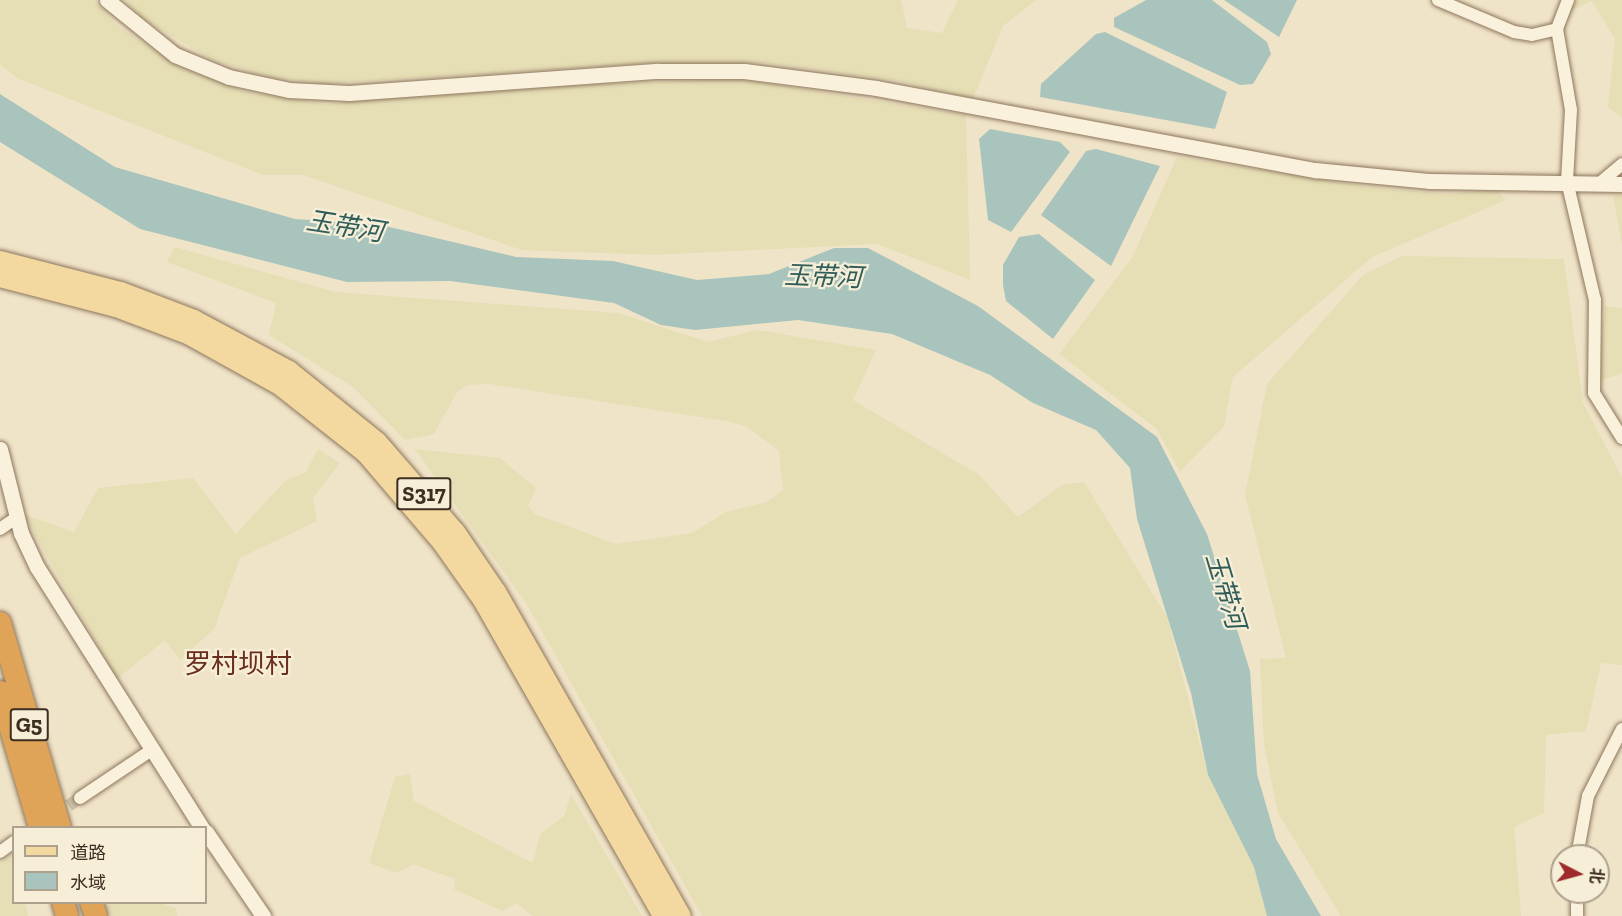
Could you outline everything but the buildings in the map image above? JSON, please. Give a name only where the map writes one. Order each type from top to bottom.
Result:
[{"type":"highway","name":"G5","points":[[0,623],[42,769],[61,826]]},
{"type":"highway","name":"G5","points":[[0,693],[39,826]]},
{"type":"highway","points":[[0,693],[32,826]]},
{"type":"main road","name":"S317","points":[[0,261],[121,292],[194,320],[289,371],[377,442],[454,532],[496,592],[681,916]]},
{"type":"main road","name":"S317","points":[[0,277],[116,307],[188,334],[280,384],[366,453],[442,542],[483,600],[663,916]]},
{"type":"street","points":[[107,0],[175,55],[229,76],[289,90],[349,93],[658,71],[744,70],[876,88],[1316,170],[1430,181],[1567,180],[1622,184]]},
{"type":"street","points":[[1438,0],[1514,32],[1532,35],[1557,29]]},
{"type":"street","points":[[1568,0],[1557,29],[1571,110],[1567,180],[1595,300],[1594,393],[1622,438]]},
{"type":"street","points":[[1602,181],[1622,165]]},
{"type":"street","points":[[0,449],[16,518],[37,567],[150,751],[201,826]]},
{"type":"street","points":[[0,529],[16,518]]},
{"type":"street","points":[[1579,844],[1588,796],[1622,729]]},
{"type":"street","points":[[80,798],[150,751]]},
{"type":"street","points":[[207,833],[263,916]]},
{"type":"shaded area","points":[[0,0],[94,0],[117,26],[182,68],[242,91],[325,104],[520,87],[738,79],[966,115],[970,280],[877,244],[654,255],[522,250],[303,175],[263,175],[17,78],[0,64]]},
{"type":"shaded area","points":[[125,0],[901,0],[907,28],[942,33],[958,0],[1036,0],[1003,26],[973,99],[898,81],[765,63],[653,63],[321,84],[264,76],[212,60],[142,18]]},
{"type":"shaded area","points":[[1576,0],[1622,0],[1622,118],[1608,107],[1615,39],[1592,1],[1568,12]]},
{"type":"shaded area","points":[[1177,157],[1370,187],[1447,194],[1497,190],[1506,200],[1372,257],[1233,377],[1224,426],[1180,472],[1157,429],[1059,354],[1132,258]]},
{"type":"shaded area","points":[[1622,194],[1622,245],[1613,196]]},
{"type":"shaded area","points":[[175,247],[335,292],[619,313],[708,342],[757,330],[876,350],[853,400],[978,474],[1018,517],[1062,485],[1084,482],[1167,617],[1208,775],[1254,867],[1267,916],[702,916],[526,603],[415,449],[500,458],[536,488],[528,506],[535,514],[616,544],[692,533],[726,512],[767,502],[783,490],[779,451],[746,426],[726,421],[489,384],[467,385],[457,392],[434,434],[405,440],[353,387],[269,335],[276,303],[167,262]]},
{"type":"shaded area","points":[[1402,256],[1564,259],[1583,403],[1622,477],[1622,665],[1601,663],[1586,731],[1546,735],[1544,813],[1514,827],[1521,916],[1341,916],[1278,813],[1264,745],[1260,659],[1286,658],[1245,495],[1267,384],[1364,274]]},
{"type":"shaded area","points":[[1605,306],[1622,308],[1622,373],[1597,382]]},
{"type":"shaded area","points":[[318,449],[340,463],[313,498],[317,521],[240,558],[214,629],[180,660],[165,640],[117,679],[23,514],[74,532],[98,488],[193,478],[236,534],[285,481],[306,472]]},
{"type":"shaded area","points":[[410,774],[414,801],[533,863],[540,834],[564,816],[571,794],[642,916],[533,916],[516,903],[502,911],[454,889],[455,879],[413,864],[396,873],[369,863],[395,777]]},
{"type":"shaded area","points":[[12,854],[12,904],[25,904],[28,916],[0,916],[0,859]]},
{"type":"shaded area","points":[[105,904],[162,904],[176,908],[177,916],[109,916]]},
{"type":"water","points":[[1146,0],[1212,0],[1267,42],[1271,54],[1253,84],[1240,85],[1114,27],[1114,18]]},
{"type":"water","points":[[1224,0],[1297,0],[1279,37]]},
{"type":"water","points":[[1105,32],[1227,92],[1215,129],[1040,97],[1041,84],[1096,34]]},
{"type":"water","name":"玉带河","points":[[0,94],[115,167],[295,219],[381,225],[516,257],[613,261],[697,280],[769,274],[834,248],[868,248],[978,306],[1157,437],[1207,534],[1250,671],[1257,774],[1276,839],[1321,916],[1267,916],[1254,867],[1208,775],[1191,693],[1137,519],[1130,468],[1096,430],[1033,403],[990,375],[892,334],[798,320],[695,330],[661,325],[614,303],[450,281],[347,282],[140,229],[0,142]]},
{"type":"water","points":[[990,129],[1060,142],[1070,152],[1011,232],[988,220],[979,139]]},
{"type":"water","points":[[1096,149],[1160,166],[1111,266],[1041,215],[1086,151]]},
{"type":"water","points":[[1039,234],[1095,280],[1053,339],[1006,301],[1003,285],[1003,265],[1019,237]]},
{"type":"tunnel","points":[[54,816],[80,798]]},
{"type":"district","name":"罗村坝村","points":[[238,665]]}]
